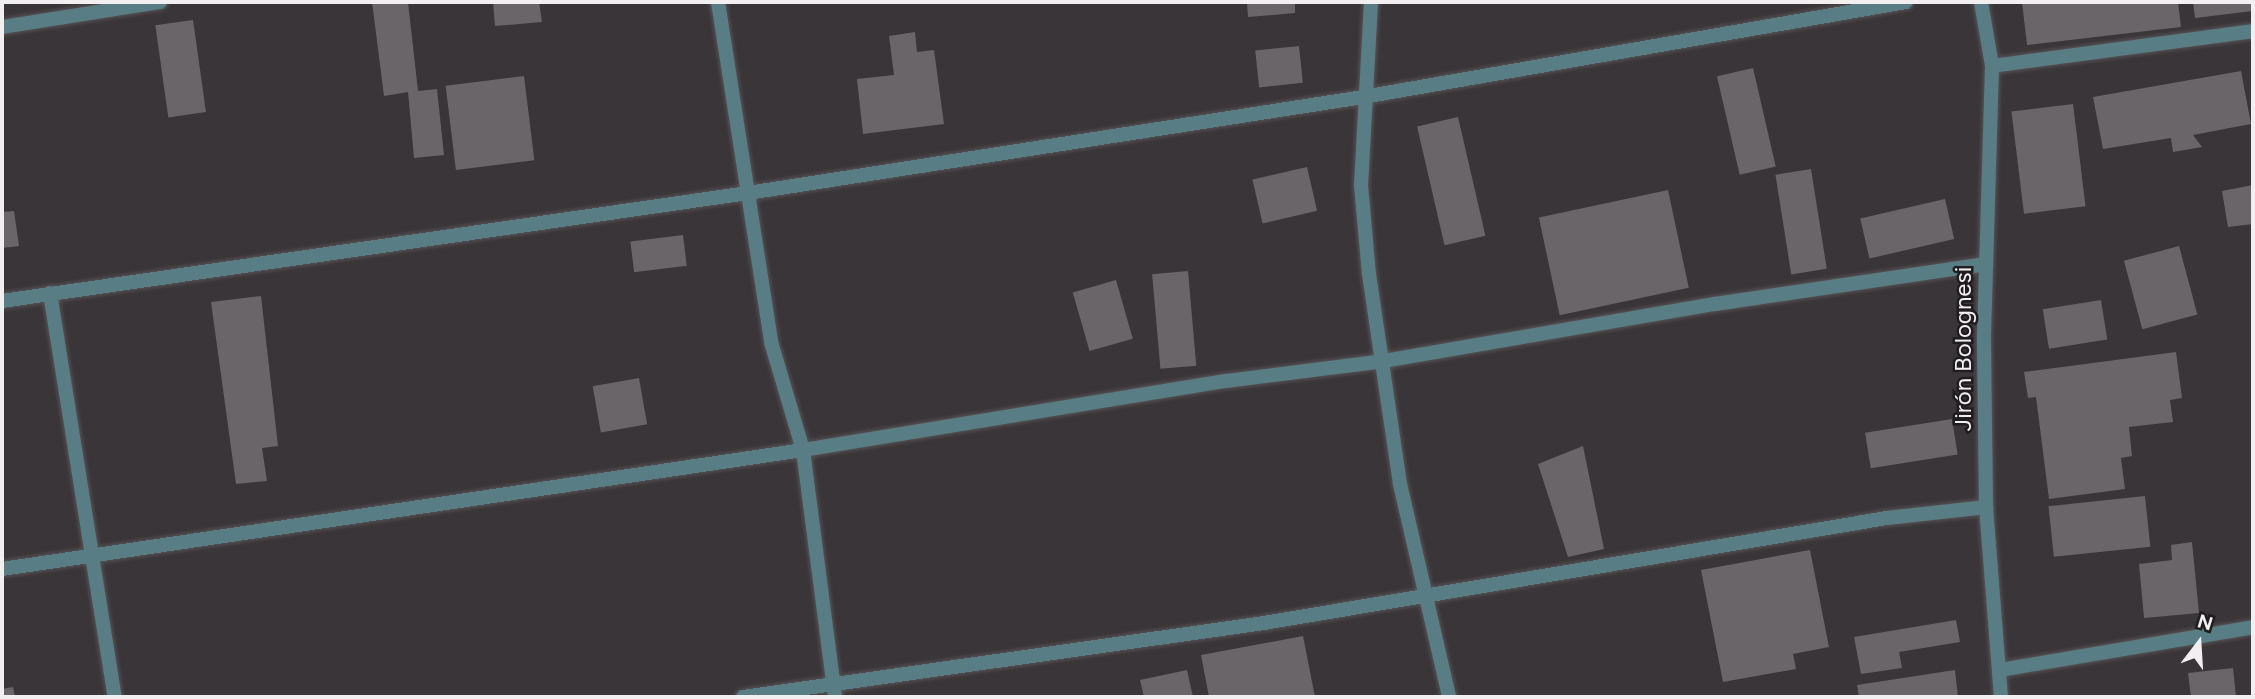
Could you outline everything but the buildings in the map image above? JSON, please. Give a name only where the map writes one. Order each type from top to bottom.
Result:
[{"type":"street","points":[[2,27],[160,2]]},
{"type":"street","points":[[718,2],[771,342],[803,450],[834,690]]},
{"type":"street","points":[[1371,2],[1363,97],[1361,185],[1399,484],[1428,595],[1449,697]]},
{"type":"street","points":[[2,301],[748,193],[1363,97],[1906,2]]},
{"type":"street","name":"Jirón Bolognesi","points":[[1981,2],[1992,66],[1986,264],[1986,508],[2001,697]]},
{"type":"street","points":[[1992,66],[2253,31]]},
{"type":"street","points":[[2,569],[803,450],[1226,381],[1384,361],[1715,304],[1986,264]]},
{"type":"street","points":[[50,293],[115,697]]},
{"type":"street","points":[[743,697],[834,690],[1264,623],[1887,518],[1986,508]]},
{"type":"street","points":[[2000,670],[2253,627]]}]
